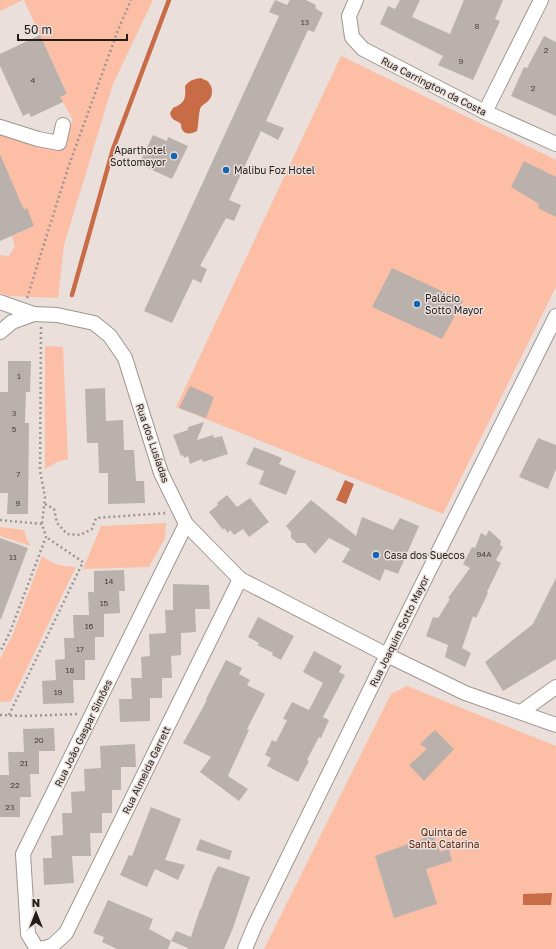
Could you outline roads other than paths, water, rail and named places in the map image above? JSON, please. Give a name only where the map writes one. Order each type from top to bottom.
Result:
[{"type":"street","name":"Rua Carrington da Costa","points":[[356,0],[349,16],[352,37],[363,49],[485,112],[556,144]]},
{"type":"street","points":[[485,112],[541,0]]},
{"type":"street","points":[[0,127],[38,139],[59,143],[62,125]]},
{"type":"street","name":"Rua dos Lusíadas","points":[[0,302],[33,313],[57,315],[94,323],[110,336],[125,358],[161,472],[183,518],[240,579],[387,655],[465,693],[556,725]]},
{"type":"street","points":[[0,332],[12,322],[33,313]]},
{"type":"street","name":"Rua Joaquim Sotto Mayor","points":[[245,949],[258,918],[387,655],[556,316]]},
{"type":"street","name":"Rua João Gaspar Simões","points":[[37,949],[28,934],[23,854],[183,518]]},
{"type":"street","name":"Rua Almeida Garrett","points":[[40,949],[52,946],[66,933],[240,579]]},
{"type":"street","points":[[521,712],[556,687]]},
{"type":"waterway","points":[[72,295],[113,149],[169,0]]},
{"type":"place","name":"Aparthotel Sottomayor","points":[[174,156]]},
{"type":"place","name":"Malibu Foz Hotel","points":[[226,170]]},
{"type":"place","name":"Palácio Sotto Mayor","points":[[417,304]]},
{"type":"place","name":"Casa dos Suecos","points":[[376,555]]},
{"type":"park label","name":"Quinta de Santa Catarina","points":[[444,838]]}]
